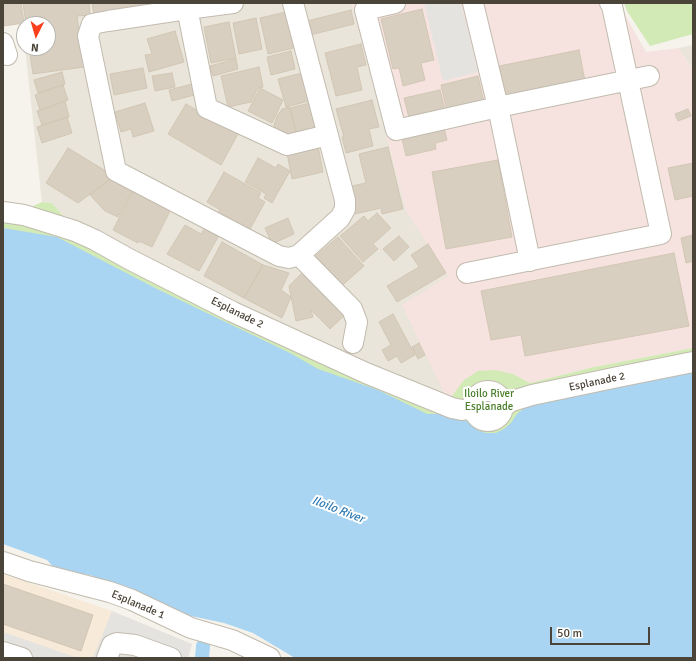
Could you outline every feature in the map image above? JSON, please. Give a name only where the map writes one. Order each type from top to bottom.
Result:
[{"type":"street","points":[[233,3],[187,6],[92,24],[88,36],[116,171],[279,256],[289,258],[299,255],[340,218],[345,209],[345,200],[293,3]]},
{"type":"street","points":[[395,3],[365,10],[396,130],[498,107],[649,76]]},
{"type":"street","points":[[473,3],[498,107],[530,261]]},
{"type":"street","points":[[467,274],[662,234],[612,6],[610,3]]},
{"type":"street","points":[[187,6],[207,108],[287,145],[328,135]]},
{"type":"street","name":"Esplanade 2","points":[[3,212],[24,215],[75,231],[233,312],[359,370],[452,408],[462,410],[473,408],[474,412],[481,420],[490,421],[499,416],[503,408],[509,402],[693,362]]},
{"type":"street","points":[[299,255],[352,309],[357,322],[353,343]]},
{"type":"street","name":"Esplanade 1","points":[[3,562],[29,571],[110,592],[132,600],[191,628],[232,640],[270,658]]},
{"type":"street","points":[[108,658],[112,645],[117,643],[135,645],[171,658]]},
{"type":"shaded area","points":[[20,3],[352,3],[406,210],[449,277],[448,401],[284,326],[64,217],[52,203],[42,202],[26,56],[56,56],[56,16],[22,16]]},
{"type":"shaded area","points":[[352,3],[618,3],[646,52],[678,48],[693,69],[693,348],[594,367],[530,383],[513,374],[456,390],[448,401],[402,305],[448,276],[406,210]]},
{"type":"shaded area","points":[[424,3],[461,3],[478,72],[443,81]]},
{"type":"shaded area","points":[[693,45],[693,69],[678,48]]},
{"type":"shaded area","points":[[3,574],[112,611],[192,644],[188,658],[3,658]]},
{"type":"shaded area","points":[[112,611],[192,644],[188,658],[93,658]]},
{"type":"shaded area","points":[[3,632],[78,658],[3,658]]},
{"type":"green space","points":[[624,3],[693,3],[693,34],[650,46],[627,11]]},
{"type":"green space","name":"Iloilo River Esplanade","points":[[42,202],[52,203],[64,217],[284,326],[448,401],[464,380],[478,371],[495,370],[513,374],[530,383],[594,367],[693,348],[693,400],[494,448],[437,420],[3,237],[3,204],[29,208]]},
{"type":"water","name":"Iloilo River","points":[[3,228],[57,237],[159,290],[290,353],[318,369],[378,390],[427,414],[458,414],[477,430],[486,433],[496,433],[504,429],[511,423],[517,414],[528,405],[693,372],[693,658],[295,658],[253,633],[224,623],[191,616],[90,575],[56,570],[47,560],[3,544]]},
{"type":"building","points":[[3,3],[21,3],[23,16],[16,16],[16,24],[4,26]]},
{"type":"building","points":[[23,3],[89,3],[90,15],[77,16],[84,67],[33,74],[30,56],[56,56],[56,16],[25,16]]},
{"type":"building","points":[[92,3],[143,3],[144,7],[94,15]]},
{"type":"building","points":[[422,9],[434,60],[421,63],[425,80],[403,86],[399,68],[393,69],[381,19]]},
{"type":"building","points":[[351,10],[354,24],[310,35],[307,21]]},
{"type":"building","points":[[290,11],[298,47],[268,54],[260,18]]},
{"type":"building","points":[[256,18],[262,49],[239,54],[233,23]]},
{"type":"building","points":[[229,22],[236,58],[211,63],[204,27]]},
{"type":"building","points":[[175,31],[184,62],[149,72],[145,55],[152,54],[147,39]]},
{"type":"building","points":[[361,44],[366,65],[357,67],[362,90],[336,96],[325,53]]},
{"type":"building","points":[[579,50],[585,81],[505,97],[499,66]]},
{"type":"building","points":[[291,51],[295,69],[271,75],[267,57]]},
{"type":"building","points":[[236,59],[238,69],[213,76],[210,66]]},
{"type":"building","points":[[259,67],[263,87],[258,88],[251,102],[228,107],[221,76]]},
{"type":"building","points":[[143,68],[147,88],[114,95],[110,74]]},
{"type":"building","points":[[62,72],[65,84],[38,93],[34,80]]},
{"type":"building","points":[[306,72],[313,100],[286,107],[278,79]]},
{"type":"building","points":[[172,73],[175,87],[155,91],[152,76]]},
{"type":"building","points":[[478,76],[484,102],[447,111],[441,85]]},
{"type":"building","points":[[196,83],[198,94],[172,101],[169,90]]},
{"type":"building","points":[[63,85],[68,100],[40,110],[35,95]]},
{"type":"building","points":[[260,88],[283,100],[272,123],[248,111]]},
{"type":"building","points":[[440,90],[446,114],[410,122],[404,98]]},
{"type":"building","points":[[372,100],[379,127],[369,129],[373,146],[346,153],[342,137],[344,137],[336,109]]},
{"type":"building","points":[[65,101],[69,117],[42,125],[37,111]]},
{"type":"building","points":[[145,103],[154,131],[133,137],[131,129],[121,132],[115,112]]},
{"type":"building","points":[[310,103],[317,129],[297,134],[290,108]]},
{"type":"building","points":[[186,104],[238,134],[221,165],[168,134]]},
{"type":"building","points":[[289,107],[296,133],[277,136],[274,125],[277,116],[282,109]]},
{"type":"building","points":[[688,109],[691,116],[678,121],[675,114]]},
{"type":"building","points":[[67,117],[72,133],[42,143],[37,127]]},
{"type":"building","points":[[443,124],[447,140],[435,143],[436,149],[406,156],[401,134]]},
{"type":"building","points":[[318,146],[323,172],[292,179],[287,153]]},
{"type":"building","points":[[388,147],[403,209],[382,214],[381,208],[355,214],[348,187],[366,183],[359,154]]},
{"type":"building","points":[[68,148],[114,176],[78,203],[46,183]]},
{"type":"building","points":[[258,158],[276,168],[278,164],[290,171],[272,203],[264,198],[266,194],[245,182]]},
{"type":"building","points":[[498,160],[512,237],[446,249],[432,172]]},
{"type":"building","points":[[693,163],[693,196],[675,200],[668,168]]},
{"type":"building","points":[[224,172],[261,193],[258,198],[265,202],[249,231],[217,214],[220,210],[207,202]]},
{"type":"building","points":[[110,179],[122,185],[134,187],[118,217],[105,211],[90,195]]},
{"type":"building","points":[[134,189],[171,209],[152,247],[139,241],[138,243],[113,230]]},
{"type":"building","points":[[377,213],[391,228],[373,244],[378,249],[363,262],[340,236],[364,216],[368,221]]},
{"type":"building","points":[[288,218],[294,234],[272,244],[265,228]]},
{"type":"building","points":[[208,223],[222,230],[199,271],[167,254],[185,225],[201,234]]},
{"type":"building","points":[[693,235],[693,261],[686,263],[681,238]]},
{"type":"building","points":[[399,236],[409,247],[394,261],[383,249]]},
{"type":"building","points":[[338,237],[364,266],[338,289],[312,259]]},
{"type":"building","points":[[222,242],[263,265],[244,298],[204,276]]},
{"type":"building","points":[[428,244],[446,273],[397,302],[387,286],[419,267],[411,255]]},
{"type":"building","points":[[674,253],[689,326],[525,356],[521,335],[491,340],[481,291]]},
{"type":"building","points":[[263,265],[289,273],[281,290],[291,297],[282,318],[244,298]]},
{"type":"building","points":[[304,271],[346,314],[330,329],[311,310],[313,317],[296,321],[289,286]]},
{"type":"building","points":[[393,314],[415,355],[401,363],[397,356],[388,361],[382,350],[391,345],[379,322]]},
{"type":"building","points":[[419,343],[425,355],[418,359],[412,347]]},
{"type":"building","points":[[3,584],[93,615],[81,651],[3,624]]},
{"type":"waterway","points":[[202,658],[203,646]]}]
